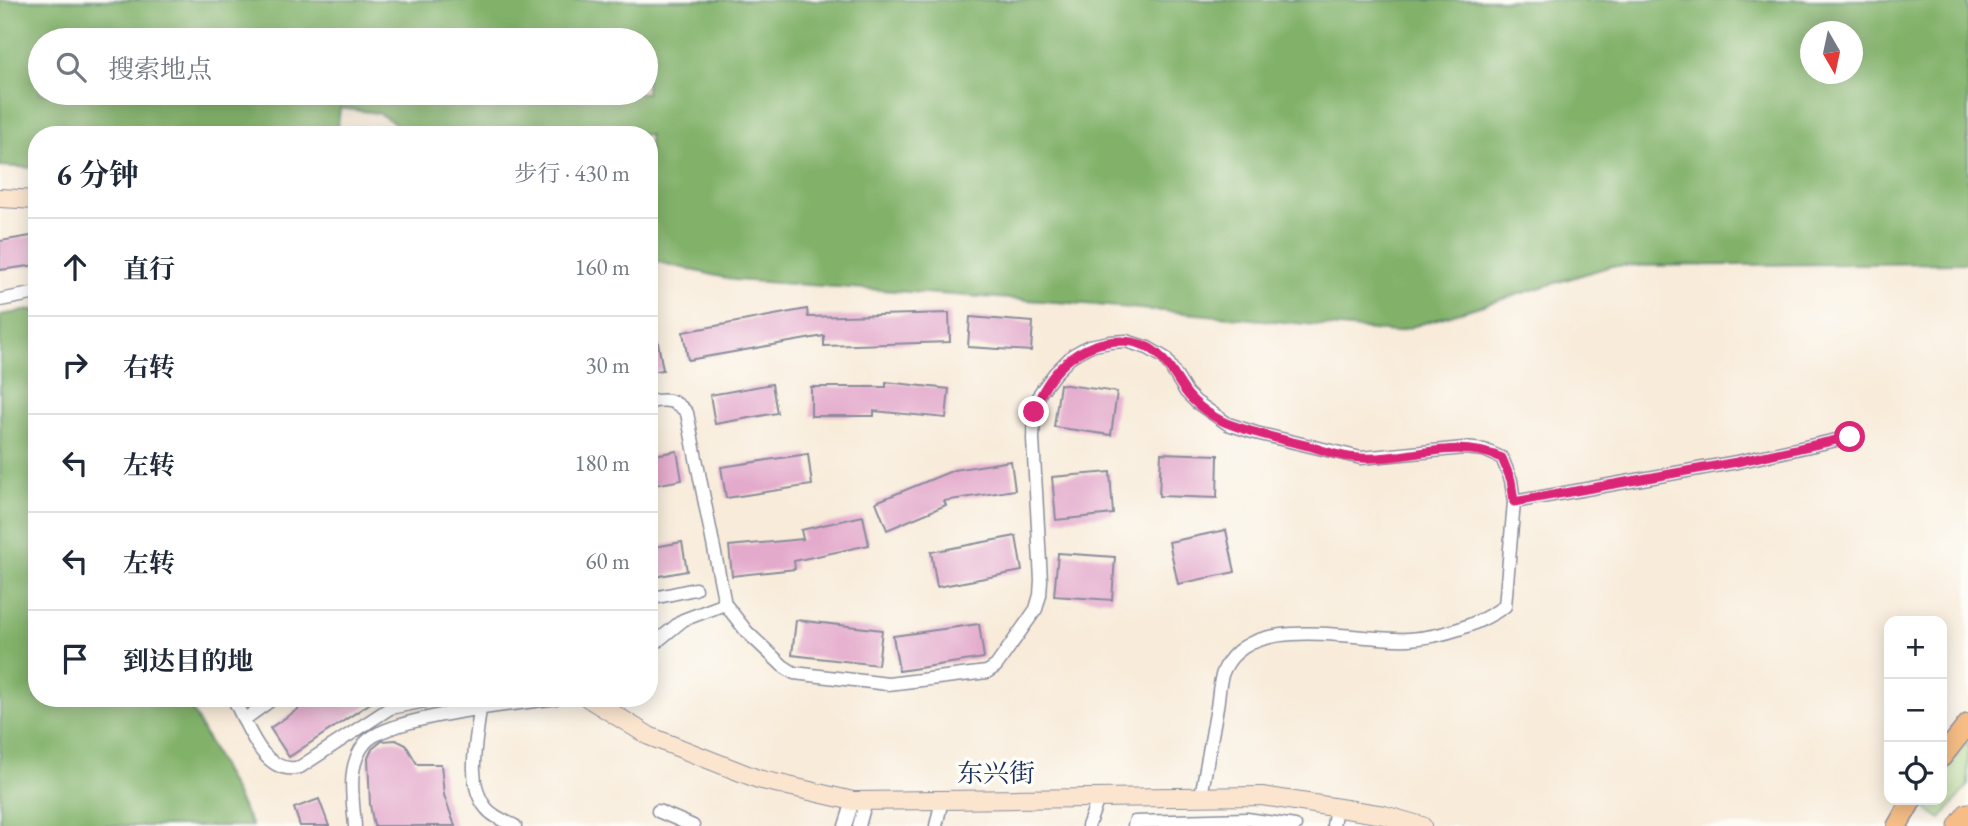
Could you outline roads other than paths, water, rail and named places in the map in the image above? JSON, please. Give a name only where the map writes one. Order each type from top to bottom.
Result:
[{"type":"highway","points":[[1960,826],[1968,815]]},
{"type":"main road","points":[[1947,751],[1968,724]]},
{"type":"main road","points":[[1897,826],[1909,805]]},
{"type":"street","points":[[0,198],[28,200]]},
{"type":"street","points":[[0,300],[28,295]]},
{"type":"street","points":[[658,400],[665,399],[678,403],[687,413],[725,604],[747,632],[794,673],[888,684],[987,672],[996,666],[1036,609],[1041,580],[1032,439],[1034,412],[1040,393],[1055,373],[1073,355],[1090,346],[1126,341],[1148,348],[1165,358],[1186,392],[1196,402],[1228,424],[1256,433],[1361,458],[1464,448],[1484,450],[1502,458],[1511,480],[1514,502],[1505,606],[1489,617],[1441,634],[1410,639],[1290,632],[1263,636],[1241,648],[1224,670],[1201,797]]},
{"type":"street","points":[[1514,502],[1737,462],[1850,437]]},
{"type":"street","points":[[658,597],[695,589]]},
{"type":"street","points":[[658,641],[683,620],[725,604]]},
{"type":"street","points":[[238,707],[265,757],[276,766],[289,770],[300,767],[395,707]]},
{"type":"street","points":[[245,719],[262,707]]},
{"type":"street","points":[[355,826],[351,787],[354,765],[366,742],[402,723],[494,707]]},
{"type":"street","name":"东兴街","points":[[606,707],[649,736],[758,779],[859,800],[1262,796],[1384,815],[1422,826]]},
{"type":"street","points":[[480,709],[474,763],[480,797],[486,808],[495,816],[514,826]]},
{"type":"street","points":[[1088,826],[1098,799]]},
{"type":"street","points":[[845,826],[859,800]]},
{"type":"street","points":[[859,800],[859,826]]},
{"type":"street","points":[[936,826],[942,800]]},
{"type":"street","points":[[1333,826],[1336,807]]},
{"type":"street","points":[[658,811],[692,826]]},
{"type":"street","points":[[1134,826],[1135,822],[1247,818],[1295,826]]}]
